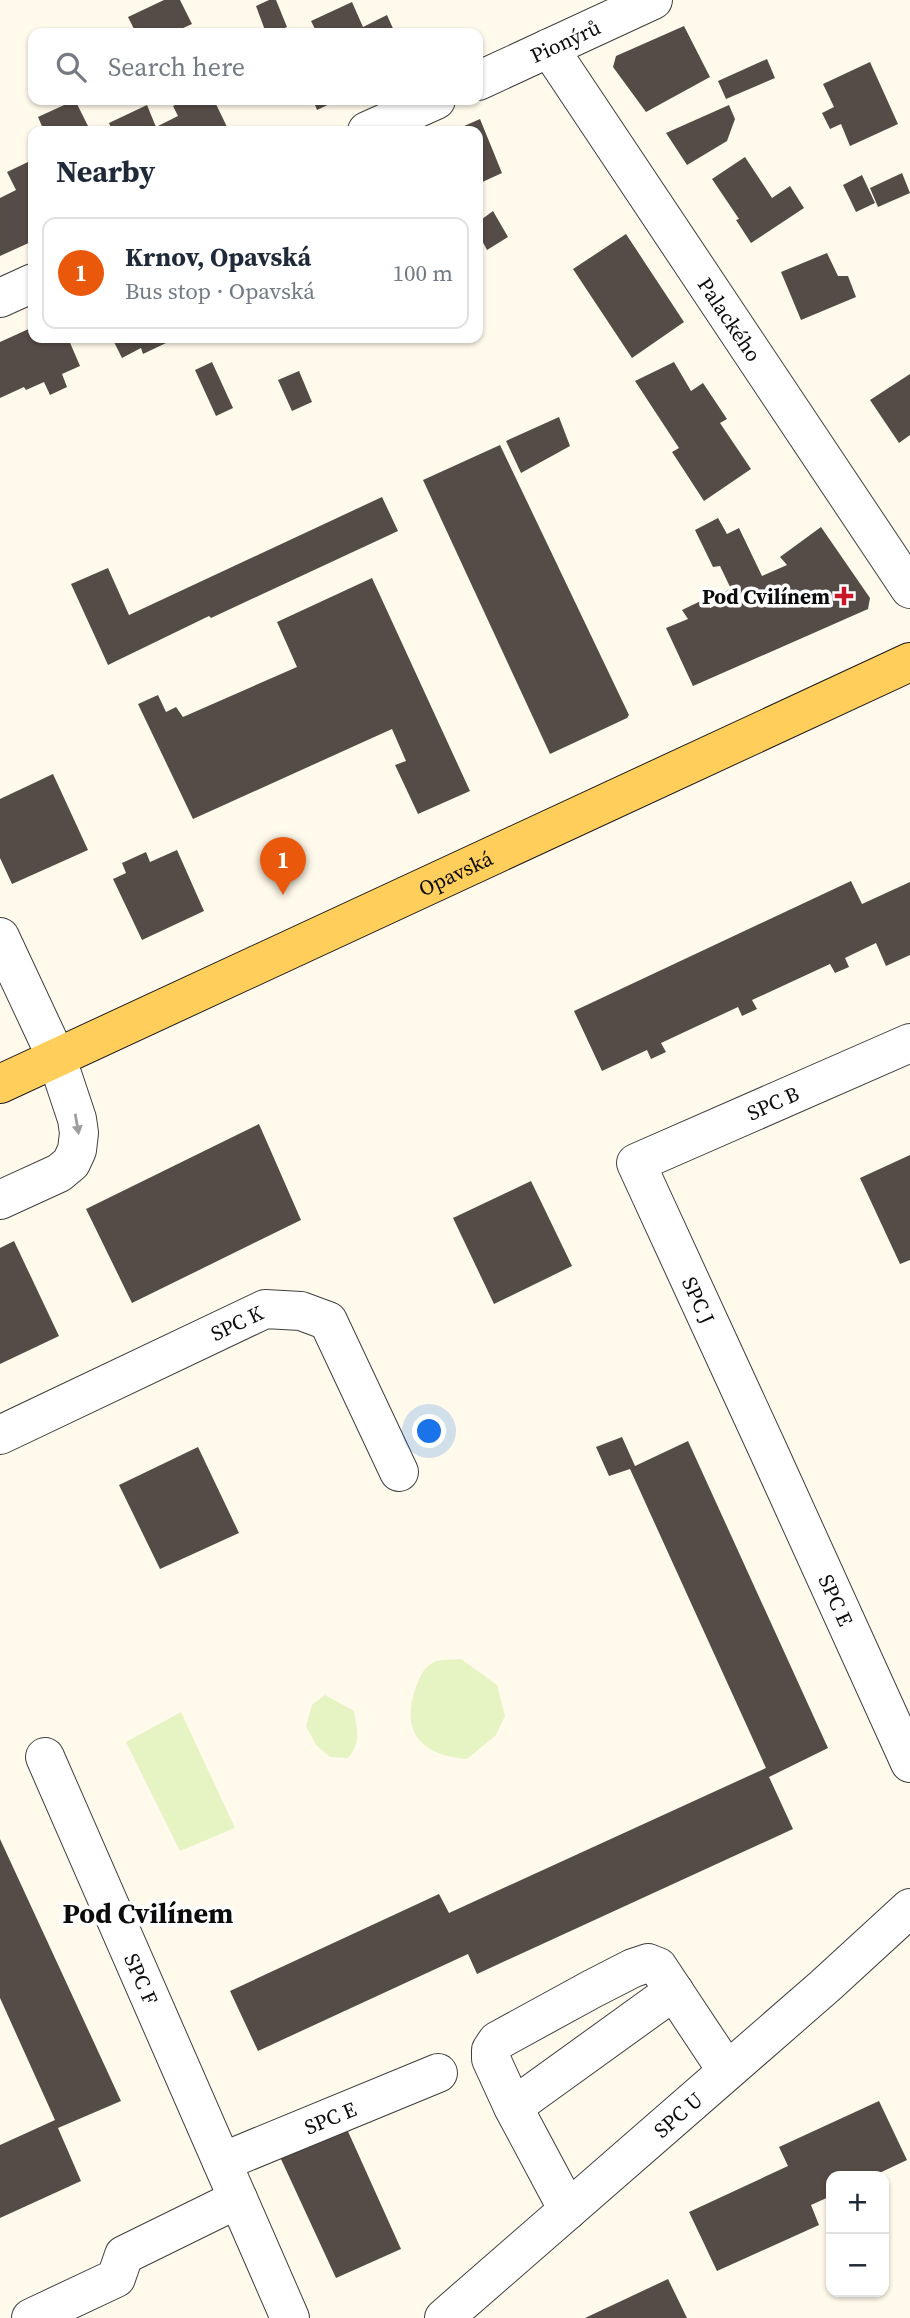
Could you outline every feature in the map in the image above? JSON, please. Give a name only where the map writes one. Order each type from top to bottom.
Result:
[{"type":"main road","name":"Opavská","points":[[0,1084],[910,662]]},
{"type":"street","name":"Pionýrů","points":[[483,79],[641,3]]},
{"type":"street","name":"Palackého","points":[[549,48],[910,589]]},
{"type":"street","points":[[378,126],[425,105]]},
{"type":"street","points":[[0,299],[28,285]]},
{"type":"street","points":[[0,937],[57,1059],[79,1133],[77,1150],[71,1163],[59,1173],[0,1200]]},
{"type":"street","name":"SPC B","points":[[636,1163],[910,1043]]},
{"type":"street","name":"SPC J","points":[[636,1163],[724,1357],[764,1436]]},
{"type":"street","name":"SPC K","points":[[0,1435],[265,1309],[300,1311],[328,1321],[399,1472]]},
{"type":"street","name":"SPC E","points":[[764,1436],[910,1763]]},
{"type":"street","name":"SPC F","points":[[45,1757],[290,2318]]},
{"type":"street","name":"SPC U","points":[[444,2318],[825,1986],[910,1908]]},
{"type":"street","points":[[568,2210],[513,2107],[491,2059],[491,2050],[497,2041],[582,1994],[648,1963],[657,1968],[674,1991],[727,2071]]},
{"type":"street","points":[[513,2107],[674,1991]]},
{"type":"street","name":"SPC E","points":[[222,2162],[438,2073]]},
{"type":"street","points":[[31,2318],[116,2278],[124,2255],[238,2199]]},
{"type":"green space","points":[[461,1659],[497,1685],[505,1716],[496,1735],[467,1759],[452,1757],[429,1748],[414,1732],[411,1721],[414,1693],[423,1671],[437,1661]]},
{"type":"green space","points":[[325,1695],[354,1711],[357,1741],[348,1758],[330,1757],[316,1745],[306,1726],[312,1705]]},
{"type":"green space","points":[[181,1712],[235,1828],[180,1851],[126,1742]]},
{"type":"building","points":[[164,0],[180,0],[192,24],[183,28],[134,28],[128,17]]},
{"type":"building","points":[[276,0],[287,27],[264,28],[256,6]]},
{"type":"building","points":[[352,2],[363,27],[387,15],[393,28],[314,28],[311,21]]},
{"type":"building","points":[[684,26],[710,77],[646,112],[613,67],[616,56]]},
{"type":"building","points":[[767,59],[775,78],[726,99],[718,81]]},
{"type":"building","points":[[870,62],[898,124],[850,146],[841,124],[830,129],[822,113],[834,107],[823,84]]},
{"type":"building","points":[[64,105],[78,105],[88,126],[42,126],[38,117]]},
{"type":"building","points":[[147,105],[156,126],[110,126],[109,123]]},
{"type":"building","points":[[216,105],[227,126],[158,126],[178,116],[173,106]]},
{"type":"building","points":[[315,105],[328,105],[317,110]]},
{"type":"building","points":[[729,105],[735,119],[727,141],[687,165],[666,133]]},
{"type":"building","points":[[480,119],[483,126],[464,126]]},
{"type":"building","points":[[483,126],[502,173],[483,182]]},
{"type":"building","points":[[745,157],[772,198],[790,186],[804,208],[751,243],[736,220],[739,219],[712,179]]},
{"type":"building","points":[[28,162],[28,243],[0,256],[0,198],[16,190],[7,172]]},
{"type":"building","points":[[902,173],[910,193],[878,207],[870,188]]},
{"type":"building","points":[[862,175],[875,203],[856,212],[843,185]]},
{"type":"building","points":[[493,211],[508,237],[487,250],[483,242],[483,218]]},
{"type":"building","points":[[626,234],[684,322],[632,358],[573,269]]},
{"type":"building","points":[[827,253],[838,276],[848,276],[856,297],[801,320],[781,272]]},
{"type":"building","points":[[28,329],[28,343],[70,343],[80,366],[62,374],[67,387],[50,395],[44,382],[26,390],[24,387],[0,398],[0,342]]},
{"type":"building","points":[[114,343],[166,343],[143,354],[141,348],[122,358]]},
{"type":"building","points":[[212,362],[233,408],[216,416],[195,370]]},
{"type":"building","points":[[674,362],[691,391],[703,383],[727,419],[720,423],[751,469],[704,501],[672,452],[679,448],[635,381]]},
{"type":"building","points":[[299,371],[312,402],[292,411],[278,380]]},
{"type":"building","points":[[910,374],[910,435],[899,443],[870,400]]},
{"type":"building","points":[[559,417],[570,446],[521,473],[506,441]]},
{"type":"building","points":[[500,445],[629,715],[550,754],[423,480]]},
{"type":"building","points":[[382,497],[398,531],[211,618],[209,616],[108,665],[71,584],[108,568],[129,615]]},
{"type":"building","points":[[718,518],[727,534],[739,528],[762,576],[787,565],[780,557],[821,527],[870,598],[868,609],[693,686],[666,628],[688,619],[682,610],[707,598],[710,608],[727,600],[724,592],[731,589],[720,566],[713,567],[695,530]]},
{"type":"building","points":[[372,578],[470,791],[418,814],[395,765],[406,761],[392,729],[193,819],[138,704],[158,695],[166,712],[176,707],[183,717],[297,667],[277,622]]},
{"type":"building","points":[[53,774],[88,850],[12,884],[0,858],[0,799]]},
{"type":"building","points":[[177,850],[204,911],[142,940],[113,879],[126,873],[122,863],[146,852],[150,862]]},
{"type":"building","points":[[851,881],[862,904],[910,882],[910,955],[886,966],[876,943],[845,958],[849,967],[835,973],[830,964],[752,1000],[757,1009],[742,1016],[738,1007],[661,1043],[666,1052],[651,1059],[647,1050],[602,1071],[574,1011]]},
{"type":"building","points":[[259,1124],[301,1220],[132,1303],[86,1209]]},
{"type":"building","points":[[910,1155],[910,1260],[900,1264],[860,1178]]},
{"type":"building","points":[[531,1181],[572,1266],[494,1304],[453,1218]]},
{"type":"building","points":[[14,1241],[59,1336],[0,1364],[0,1248]]},
{"type":"building","points":[[622,1437],[635,1466],[688,1441],[828,1748],[769,1777],[793,1829],[477,1974],[468,1954],[258,2051],[230,1991],[439,1894],[449,1913],[766,1768],[630,1469],[609,1476],[596,1447]]},
{"type":"building","points":[[198,1447],[239,1533],[160,1569],[119,1485]]},
{"type":"building","points":[[0,1839],[121,2101],[58,2128],[81,2181],[0,2218],[0,2145],[55,2120],[0,1998]]},
{"type":"building","points":[[879,2101],[907,2160],[884,2171],[826,2171],[826,2198],[811,2205],[819,2225],[717,2271],[689,2212],[788,2166],[779,2147]]},
{"type":"building","points":[[346,2127],[401,2249],[336,2278],[280,2157]]},
{"type":"building","points":[[668,2279],[687,2318],[585,2318]]},
{"type":"place","name":"Pod Cvilínem","points":[[844,596]]},
{"type":"place","name":"Krnov, Opavská","points":[[283,895]]},
{"type":"district","name":"Pod Cvilínem","points":[[148,1913]]}]
